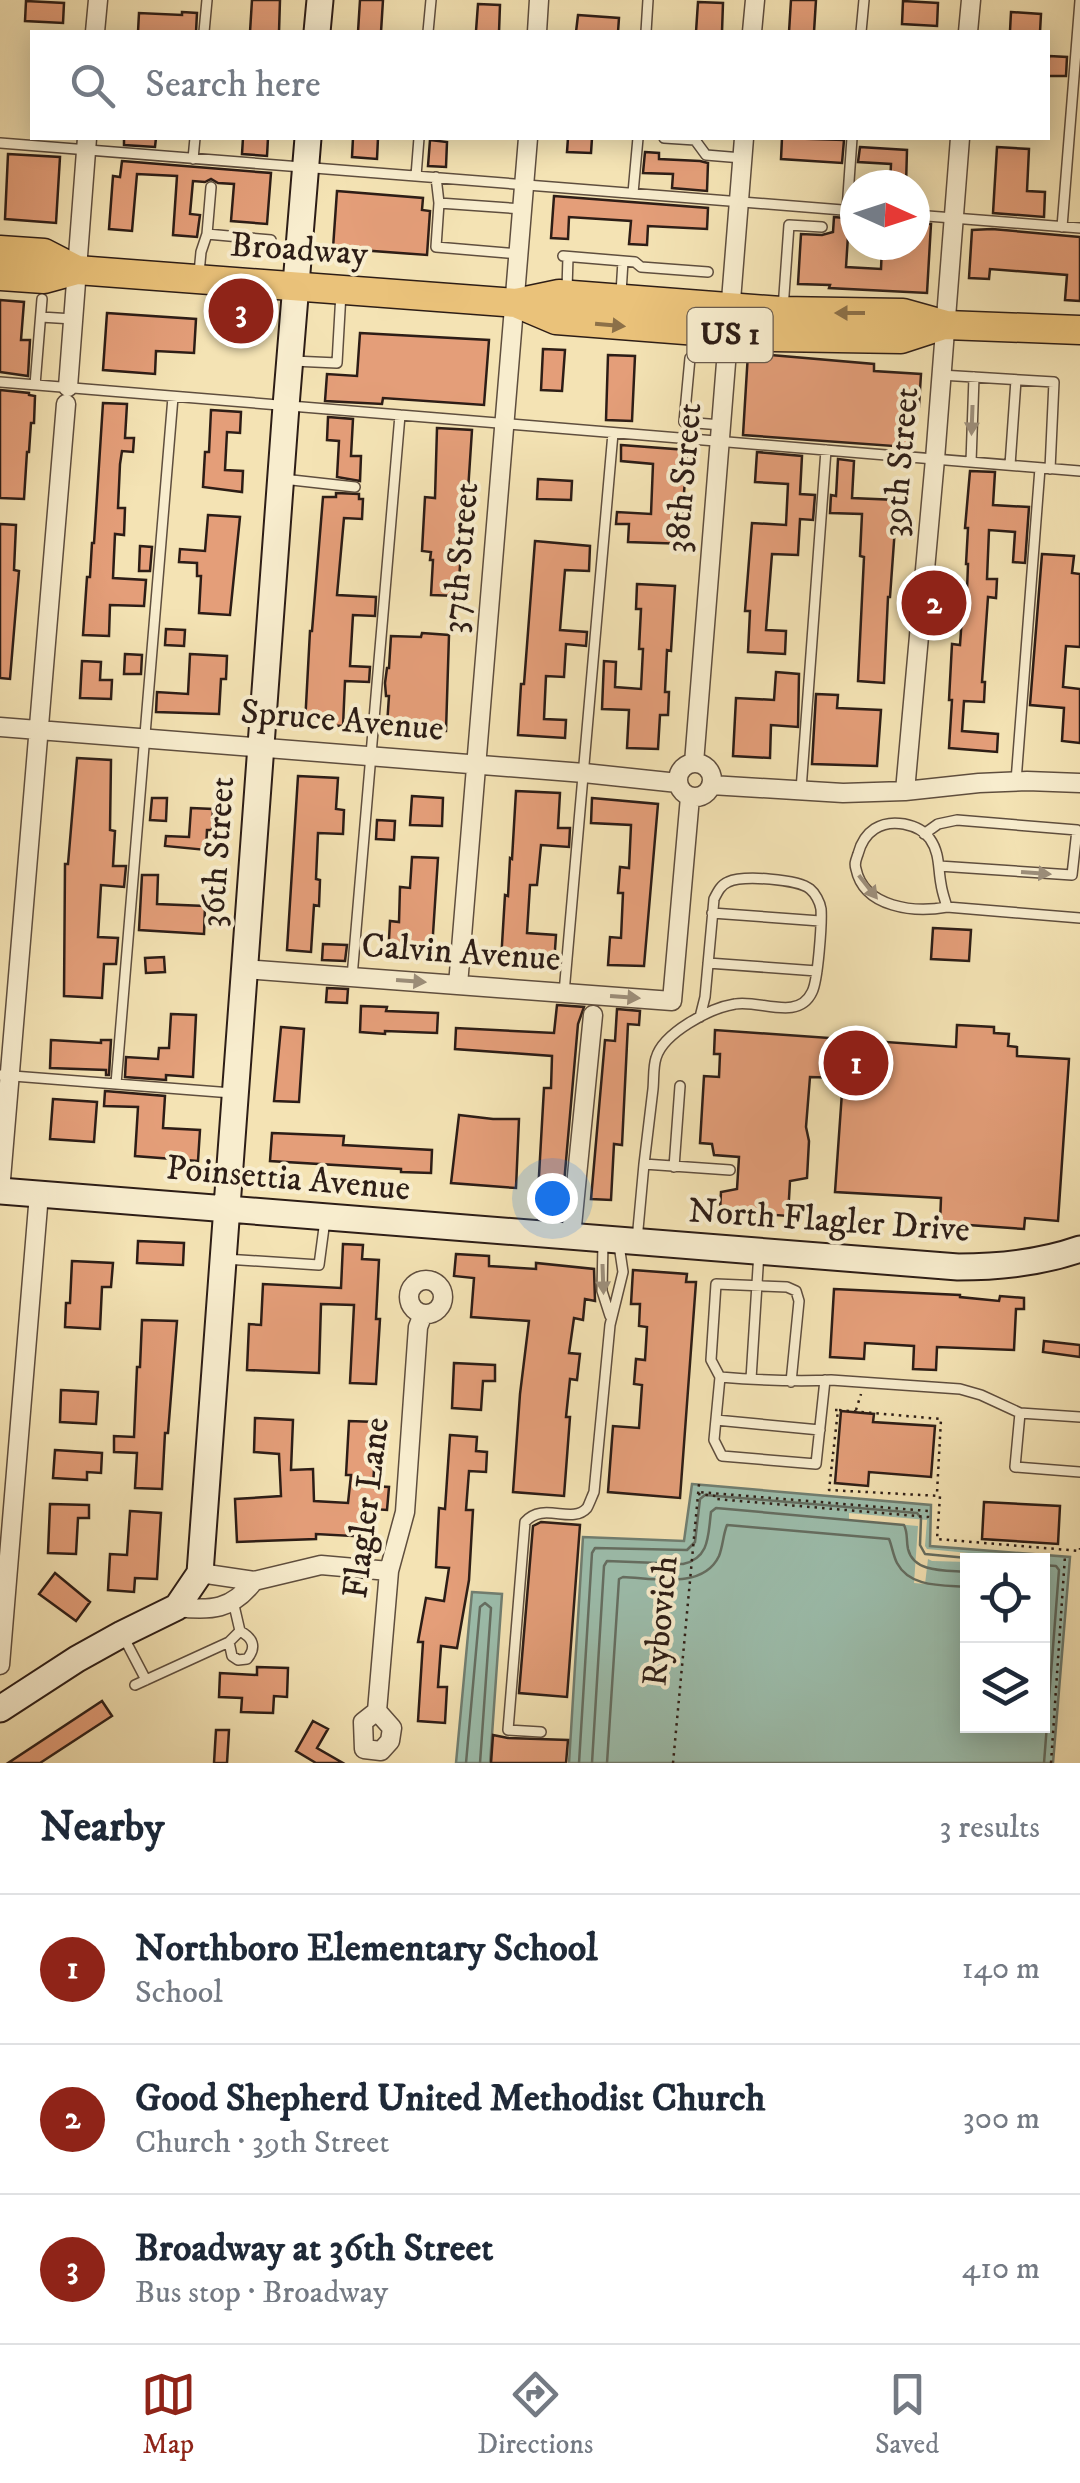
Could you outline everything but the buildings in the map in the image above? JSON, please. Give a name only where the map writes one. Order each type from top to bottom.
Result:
[{"type":"main road","name":"Broadway","points":[[0,250],[44,253],[77,270]]},
{"type":"main road","name":"Broadway","points":[[0,276],[44,279],[77,270],[516,303],[559,294],[620,299],[816,340],[901,339],[946,325]]},
{"type":"main road","name":"Broadway","points":[[516,303],[556,320],[730,321],[783,311],[904,313],[946,325],[1080,330]]},
{"type":"street","points":[[96,30],[98,0]]},
{"type":"street","points":[[317,30],[320,0]]},
{"type":"street","points":[[536,30],[539,0]]},
{"type":"street","points":[[752,30],[755,0]]},
{"type":"street","points":[[968,30],[970,0]]},
{"type":"street","name":"36th Street","points":[[200,1573],[308,140]]},
{"type":"street","name":"37th Street","points":[[458,985],[528,140]]},
{"type":"street","name":"38th Street","points":[[694,764],[744,140]]},
{"type":"street","name":"39th Street","points":[[905,791],[960,140]]},
{"type":"street","points":[[0,1191],[5,1076],[87,144]]},
{"type":"street","name":"Spruce Avenue","points":[[0,726],[584,773],[684,790]]},
{"type":"street","points":[[694,764],[708,770],[711,785],[705,794],[684,790],[680,772],[694,764]]},
{"type":"street","points":[[711,785],[842,793],[980,783],[1080,784]]},
{"type":"street","name":"Calvin Avenue","points":[[244,969],[672,1001],[684,790]]},
{"type":"street","points":[[571,1236],[593,1015]]},
{"type":"street","name":"Poinsettia Avenue","points":[[0,1191],[571,1236]]},
{"type":"street","points":[[0,1664],[39,1194]]},
{"type":"street","name":"North Flagler Drive","points":[[571,1236],[958,1267],[1036,1262],[1080,1249]]},
{"type":"street","name":"Flagler Lane","points":[[377,1711],[389,1571],[405,1512],[418,1326],[423,1314]]},
{"type":"street","points":[[177,1607],[200,1573],[254,1581],[321,1564],[389,1571]]},
{"type":"street","points":[[0,1709],[122,1634],[177,1607],[212,1609],[233,1601],[246,1593],[254,1581]]},
{"type":"lane","points":[[204,30],[206,0]]},
{"type":"lane","points":[[428,30],[431,0]]},
{"type":"lane","points":[[646,30],[648,0]]},
{"type":"lane","points":[[861,30],[864,0]]},
{"type":"lane","points":[[1062,227],[1080,1]]},
{"type":"lane","points":[[193,159],[195,140]]},
{"type":"lane","points":[[416,176],[420,140]]},
{"type":"lane","points":[[633,193],[638,140]]},
{"type":"lane","points":[[695,140],[706,155],[742,158]]},
{"type":"lane","points":[[852,140],[852,170]]},
{"type":"lane","points":[[0,143],[87,144],[193,159],[840,210]]},
{"type":"lane","points":[[436,178],[436,248],[520,254]]},
{"type":"lane","points":[[198,279],[211,187]]},
{"type":"lane","points":[[439,204],[523,209]]},
{"type":"lane","points":[[930,217],[1080,228]]},
{"type":"lane","points":[[783,311],[789,226],[822,227]]},
{"type":"lane","points":[[207,234],[271,240]]},
{"type":"lane","points":[[566,295],[565,257],[708,272]]},
{"type":"lane","points":[[620,299],[623,261]]},
{"type":"lane","points":[[290,360],[337,363],[341,291]]},
{"type":"lane","points":[[35,385],[42,299]]},
{"type":"lane","points":[[40,317],[73,319]]},
{"type":"lane","points":[[690,358],[684,422],[721,433],[826,450],[1080,471]]},
{"type":"lane","points":[[941,375],[1054,382],[1016,782]]},
{"type":"lane","points":[[971,462],[974,377]]},
{"type":"lane","points":[[1010,465],[1016,380]]},
{"type":"lane","points":[[0,382],[35,385],[67,396],[173,396],[612,432],[721,433]]},
{"type":"lane","points":[[116,1084],[173,396]]},
{"type":"lane","points":[[352,977],[400,415]]},
{"type":"lane","points":[[564,993],[612,432]]},
{"type":"lane","points":[[801,790],[826,450]]},
{"type":"lane","points":[[280,478],[355,488]]},
{"type":"lane","points":[[924,834],[938,824],[957,820],[1077,830],[1072,875],[939,866]]},
{"type":"lane","points":[[947,907],[930,839],[916,826],[893,822],[874,828],[860,843],[854,866],[862,884],[876,899],[896,906],[1080,918]]},
{"type":"lane","points":[[611,1318],[602,1291],[644,1164],[656,1055],[679,1030],[700,1018],[712,1011],[738,1003],[787,1008],[804,1004],[812,993],[817,971],[821,909],[809,888],[795,881],[726,882],[714,898],[700,1018]]},
{"type":"lane","points":[[712,913],[820,921]]},
{"type":"lane","points":[[708,963],[817,971]]},
{"type":"lane","points":[[5,1076],[234,1093]]},
{"type":"lane","points":[[674,1166],[680,1086]]},
{"type":"lane","points":[[644,1164],[730,1170]]},
{"type":"lane","points":[[222,1258],[319,1265],[326,1217]]},
{"type":"lane","points":[[541,1732],[508,1730],[524,1522],[540,1512],[578,1514],[588,1508],[594,1492],[611,1318],[622,1272],[619,1240]]},
{"type":"lane","points":[[751,1380],[759,1252]]},
{"type":"lane","points":[[791,1382],[799,1301],[796,1292],[786,1287],[716,1284],[711,1360],[720,1377],[714,1440],[722,1456],[816,1464],[824,1380]]},
{"type":"lane","points":[[720,1377],[960,1390],[1020,1413],[1080,1418]]},
{"type":"lane","points":[[1020,1413],[1014,1467],[1080,1472]]},
{"type":"lane","points":[[716,1420],[820,1430]]},
{"type":"lane","points":[[229,1642],[232,1656],[238,1660],[247,1659],[252,1653],[254,1643],[240,1630],[233,1601]]},
{"type":"lane","points":[[136,1685],[229,1642],[240,1630]]},
{"type":"lane","points":[[122,1634],[146,1680]]},
{"type":"path","points":[[856,1412],[864,1382]]},
{"type":"path","points":[[822,1408],[942,1418],[936,1496]]},
{"type":"path","points":[[838,1410],[829,1490],[940,1496],[937,1539],[1080,1548]]},
{"type":"path","name":"Rybovich","points":[[673,1763],[699,1484]]},
{"type":"path","points":[[698,1493],[928,1512],[928,1517],[716,1499],[698,1493]]},
{"type":"path","points":[[1051,1763],[1065,1556]]},
{"type":"water","points":[[692,1484],[931,1505],[930,1546],[1019,1553],[960,1553],[960,1733],[1050,1733],[1050,1555],[1070,1557],[1053,1763],[569,1763],[583,1537],[684,1541]]},
{"type":"water","points":[[472,1592],[502,1594],[490,1763],[456,1763]]},
{"type":"pier","points":[[849,1513],[927,1520],[927,1549],[968,1553],[960,1553],[960,1562],[928,1559],[925,1584],[914,1583],[918,1526],[849,1520]]},
{"type":"place","name":"Broadway at 36th Street","points":[[241,311]]},
{"type":"place","name":"Good Shepherd United Methodist Church","points":[[934,603]]},
{"type":"place","name":"Northboro Elementary School","points":[[856,1063]]}]
